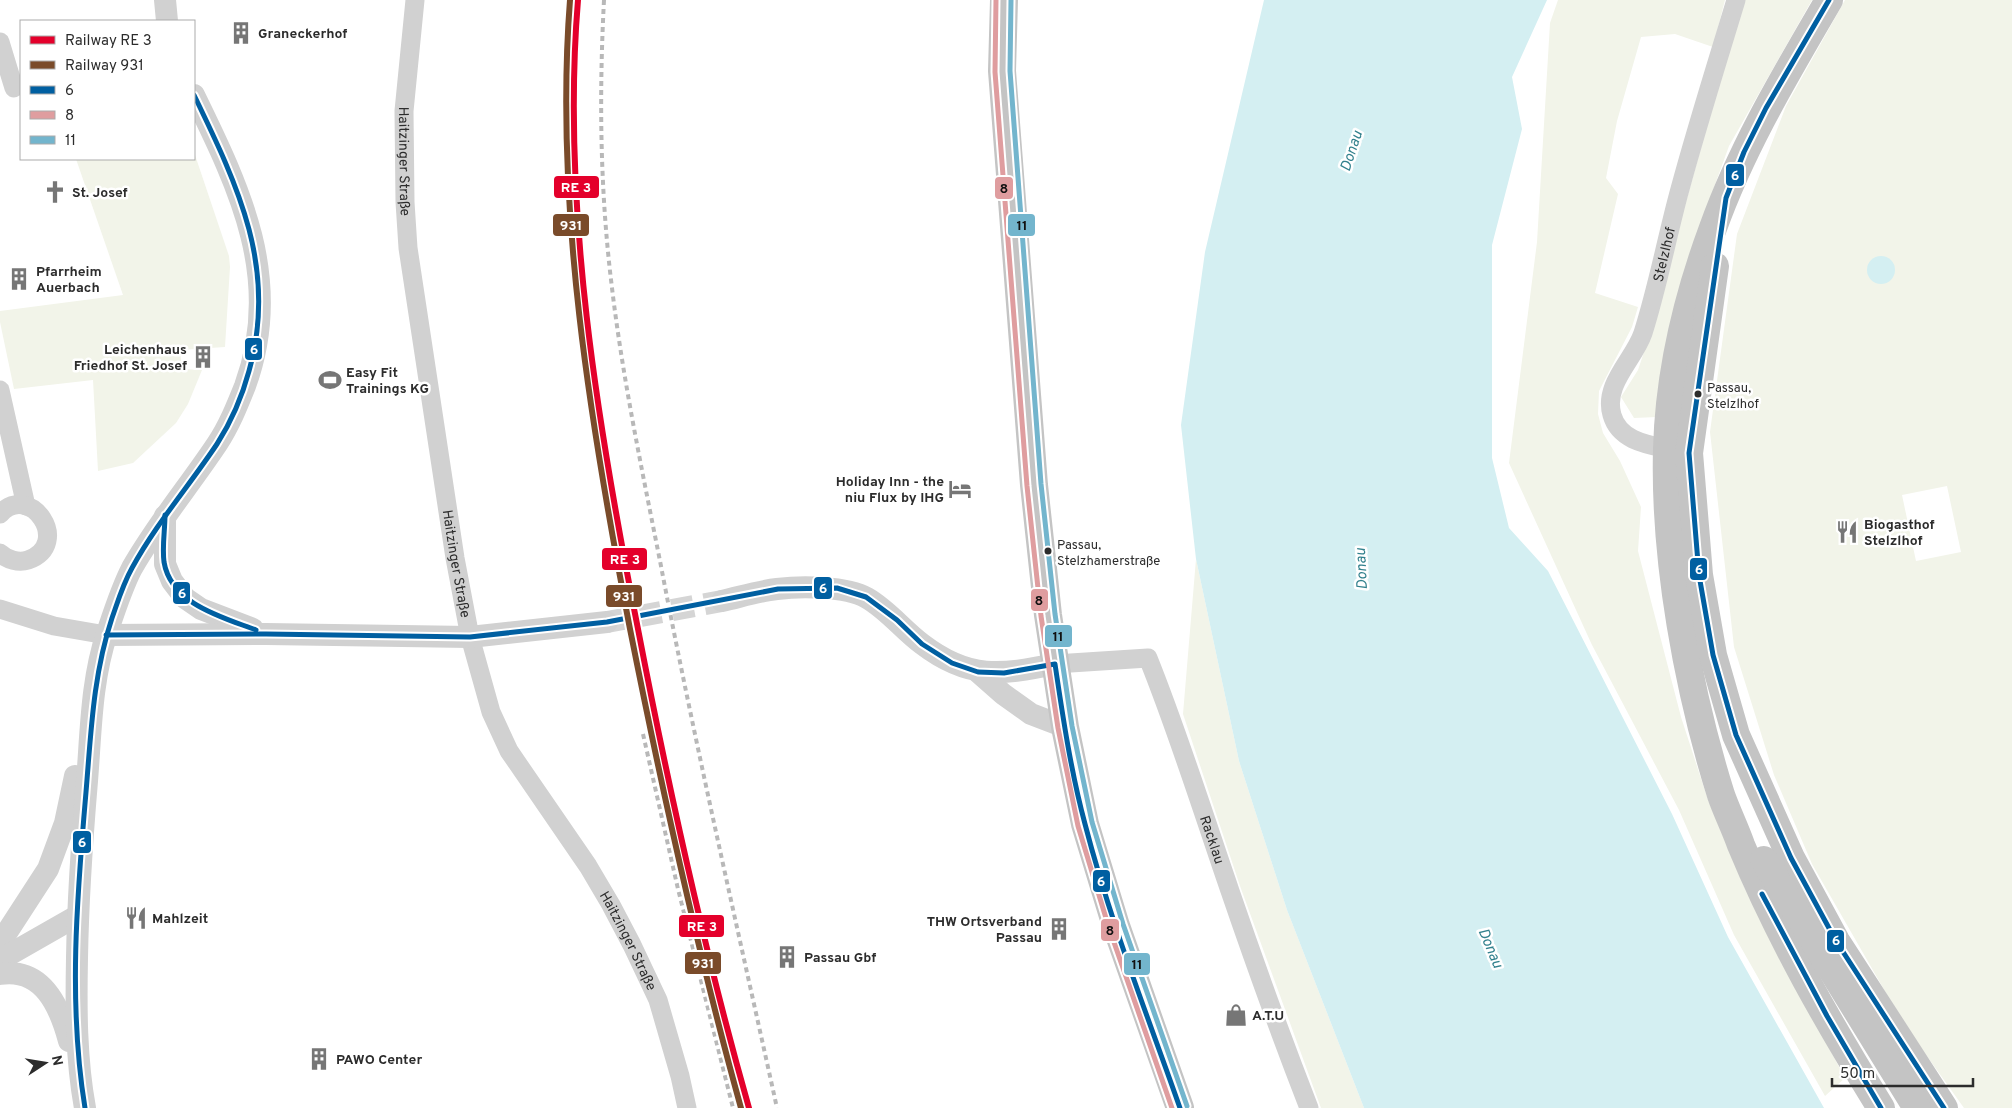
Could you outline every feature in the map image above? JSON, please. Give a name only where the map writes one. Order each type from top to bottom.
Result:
[{"type":"main road","points":[[1004,0],[1002,71],[1034,485],[1048,615],[1065,727],[1085,824],[1113,917],[1180,1108]]},
{"type":"main road","points":[[1829,0],[1766,108],[1744,152],[1713,228],[1680,345],[1678,451],[1669,510],[1678,601],[1698,713],[1722,796],[1758,885],[1802,970],[1881,1108]]},
{"type":"main road","points":[[1678,451],[1712,655],[1736,735],[1792,858],[1836,941],[1944,1108]]},
{"type":"main road","points":[[1715,771],[1774,878],[1917,1108]]},
{"type":"main road","points":[[1919,1070],[1949,1108]]},
{"type":"street","points":[[165,0],[168,20]]},
{"type":"street","name":"Haitzinger Straße","points":[[415,0],[404,110],[405,202],[408,248],[470,637],[491,712],[509,751],[588,866],[611,905],[658,1000],[680,1076],[687,1108]]},
{"type":"street","name":"Stelzlhof","points":[[1678,451],[1628,437],[1616,428],[1611,414],[1609,398],[1614,384],[1643,334],[1680,189],[1736,0]]},
{"type":"street","points":[[0,42],[12,89]]},
{"type":"street","points":[[0,943],[43,877],[65,823],[106,634],[131,570],[165,515],[219,441],[235,412],[252,366],[260,329],[261,291],[258,261],[248,222],[231,176],[195,97]]},
{"type":"street","points":[[0,390],[26,506]]},
{"type":"street","points":[[0,514],[13,506],[26,506],[39,512],[47,525],[48,539],[43,550],[34,558],[24,562],[12,561],[0,553]]},
{"type":"street","points":[[165,515],[164,564],[172,581],[185,598],[201,609],[266,634]]},
{"type":"street","points":[[722,601],[778,589],[837,588],[866,597],[897,620],[922,644],[952,663],[978,672],[1021,671],[1055,664]]},
{"type":"street","points":[[0,609],[54,626],[106,634],[470,637],[607,622]]},
{"type":"street","name":"Racklau","points":[[1055,664],[1148,658],[1172,718],[1229,890],[1283,1042],[1309,1108]]},
{"type":"street","points":[[978,672],[1003,694],[1031,714],[1065,727]]},
{"type":"street","points":[[84,1098],[76,1014],[77,916],[92,697]]},
{"type":"street","points":[[0,960],[77,916]]},
{"type":"street","points":[[0,974],[26,975],[42,984],[63,1018],[84,1098]]},
{"type":"shaded area","points":[[1558,0],[1725,0],[1713,47],[1675,34],[1641,37],[1617,121],[1606,178],[1618,194],[1595,293],[1638,307],[1632,327],[1599,391],[1598,414],[1603,433],[1620,461],[1641,507],[1638,551],[1681,717],[1708,800],[1745,889],[1845,1078],[1825,1096],[1734,935],[1679,810],[1592,645],[1509,463],[1537,242],[1550,23]]},
{"type":"shaded area","points":[[1742,0],[1812,0],[1729,146],[1700,226],[1657,417],[1634,418],[1621,397],[1638,370],[1646,346]]},
{"type":"shaded area","points":[[1845,0],[2012,0],[2012,1108],[1964,1108],[1924,1052],[1886,993],[1812,864],[1774,775],[1734,647],[1710,432],[1737,234],[1786,106]],"holes":[[[1947,486],[1961,552],[1916,561],[1902,495]]]},
{"type":"shaded area","points":[[195,155],[229,256],[225,347],[180,350],[182,369],[202,370],[188,404],[176,423],[133,463],[98,471],[93,380],[14,389],[0,322],[0,311],[123,295],[76,160],[195,160]]},
{"type":"shaded area","points":[[1196,559],[1239,761],[1287,910],[1364,1108],[1321,1108],[1240,886],[1183,714]]},
{"type":"water","name":"Donau","points":[[1264,0],[1547,0],[1512,77],[1522,129],[1492,245],[1492,458],[1509,528],[1548,571],[1672,814],[1728,937],[1824,1108],[1364,1108],[1287,910],[1239,761],[1196,559],[1181,425],[1205,252]]},
{"type":"water","points":[[1881,256],[1891,260],[1895,270],[1891,280],[1881,284],[1871,280],[1867,270],[1871,260]]},
{"type":"tunnel","points":[[607,622],[722,601]]},
{"type":"railway","points":[[604,0],[601,108],[605,216],[612,288],[627,391],[687,698],[777,1108]]},
{"type":"railway","points":[[643,734],[678,889],[733,1108]]},
{"type":"transit line","points":[[578,0],[574,78],[579,236],[597,396],[609,475],[675,810],[702,929],[749,1108]]},
{"type":"transit line","name":"8","points":[[996,0],[995,72],[1027,486],[1041,616],[1058,728],[1078,826],[1109,928],[1172,1108]]},
{"type":"transit line","name":"11","points":[[1011,0],[1010,71],[1041,484],[1055,614],[1072,726],[1092,822],[1123,924],[1187,1106]]},
{"type":"transit line","name":"6","points":[[1829,0],[1766,108],[1744,152],[1726,198],[1689,453],[1699,575],[1713,655],[1736,735],[1791,858],[1836,941],[1944,1108]]},
{"type":"transit line","name":"6","points":[[85,1108],[80,1069],[75,990],[77,910],[94,704],[101,661],[112,618],[123,586],[132,568],[162,521],[217,444],[231,418],[246,381],[257,334],[259,298],[256,263],[249,229],[225,162],[195,97]]},
{"type":"transit line","name":"6","points":[[165,515],[164,562],[169,576],[177,589],[187,599],[200,607],[256,630]]},
{"type":"transit line","name":"6","points":[[106,635],[266,634],[470,637],[607,622],[778,589],[837,588],[866,597],[897,620],[922,644],[952,663],[978,672],[1004,673],[1055,664],[1071,765],[1095,860],[1130,967],[1180,1108]]},
{"type":"transit line","name":"6","points":[[1762,894],[1827,1016],[1881,1108]]},
{"type":"rail line","name":"931","points":[[570,0],[566,78],[567,156],[572,236],[579,316],[602,475],[630,629],[681,870],[741,1108]]},
{"type":"place","name":"Graneckerhof","points":[[241,33]]},
{"type":"place","name":"St. Josef","points":[[55,192]]},
{"type":"place","name":"Pfarrheim Auerbach","points":[[19,279]]},
{"type":"place","name":"Leichenhaus Friedhof St. Josef","points":[[203,357]]},
{"type":"place","name":"Easy Fit Trainings KG","points":[[330,380]]},
{"type":"place","name":"Passau, Stelzlhof","points":[[1698,394]]},
{"type":"place","name":"Holiday Inn - the niu Flux by IHG","points":[[960,489]]},
{"type":"place","name":"Biogasthof Stelzlhof","points":[[1847,532]]},
{"type":"place","name":"Passau, Stelzhamerstraße","points":[[1048,551]]},
{"type":"place","name":"Mahlzeit","points":[[136,918]]},
{"type":"place","name":"THW Ortsverband Passau","points":[[1059,929]]},
{"type":"place","name":"Passau Gbf","points":[[787,957]]},
{"type":"place","name":"A.T.U","points":[[1236,1015]]},
{"type":"place","name":"PAWO Center","points":[[319,1059]]}]
